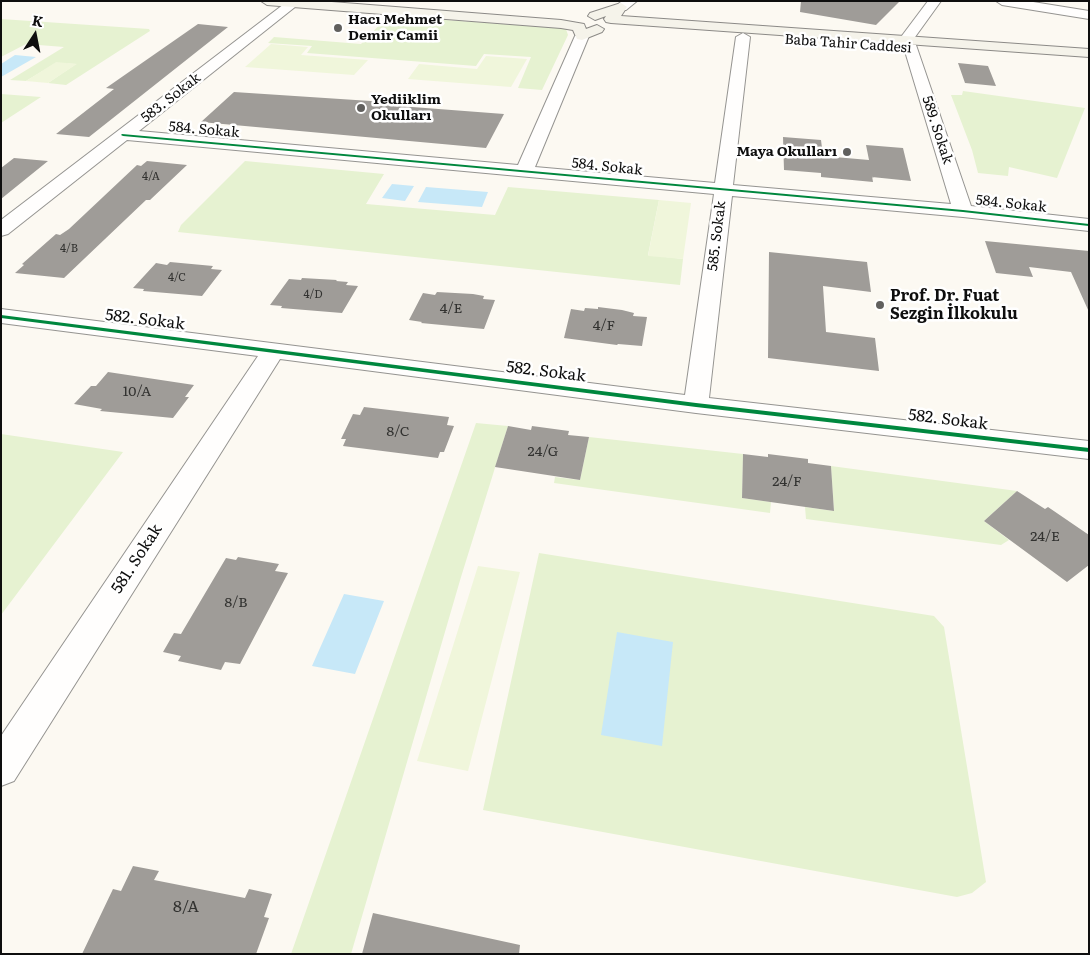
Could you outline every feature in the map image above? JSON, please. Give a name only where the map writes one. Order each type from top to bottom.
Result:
[{"type":"street","points":[[267,1],[561,24],[593,24],[626,4]]},
{"type":"street","points":[[365,1],[559,17],[593,24]]},
{"type":"street","points":[[908,44],[935,1]]},
{"type":"street","points":[[1002,1],[1089,15]]},
{"type":"street","name":"583. Sokak","points":[[1,230],[294,3]]},
{"type":"street","points":[[524,172],[593,24]]},
{"type":"street","name":"Baba Tahir Caddesi","points":[[593,24],[743,37],[1089,53]]},
{"type":"street","name":"Baba Tahir Caddesi","points":[[593,24],[908,44],[1089,60]]},
{"type":"street","name":"585. Sokak","points":[[696,405],[743,37]]},
{"type":"street","name":"589. Sokak","points":[[908,44],[963,212]]},
{"type":"street","name":"584. Sokak","points":[[123,135],[1089,225]]},
{"type":"street","name":"582. Sokak","points":[[1,316],[696,405],[1089,450]]},
{"type":"street","name":"581. Sokak","points":[[1,768],[273,351]]},
{"type":"green space","points":[[388,16],[560,28],[566,29],[568,35],[542,90],[518,88],[531,57],[484,54],[476,66],[307,53],[312,46],[268,43],[274,37],[361,44]]},
{"type":"green space","points":[[1,19],[149,29],[150,31],[66,85],[48,83],[76,64],[56,63],[26,81],[10,80],[64,47],[26,44],[1,57]]},
{"type":"green space","points":[[271,44],[308,47],[301,55],[368,60],[354,75],[245,67]]},
{"type":"green space","points":[[486,56],[527,59],[511,87],[408,79],[419,64],[477,69]]},
{"type":"green space","points":[[56,62],[77,64],[48,83],[26,81]]},
{"type":"green space","points":[[963,91],[1085,108],[1057,178],[1009,167],[1008,176],[978,173],[972,150],[951,95],[962,95]]},
{"type":"green space","points":[[1,94],[41,97],[1,123]]},
{"type":"green space","points":[[245,161],[384,174],[366,204],[495,215],[508,187],[659,200],[648,255],[683,259],[680,285],[178,232],[181,225]]},
{"type":"green space","points":[[659,200],[691,203],[683,259],[648,256]]},
{"type":"green space","points":[[476,423],[508,426],[461,577],[351,954],[291,954]]},
{"type":"green space","points":[[1,434],[123,452],[1,615]]},
{"type":"green space","points":[[589,437],[743,454],[742,498],[771,502],[770,513],[554,483],[555,477],[580,480]]},
{"type":"green space","points":[[831,466],[1017,491],[984,521],[1009,540],[1001,545],[806,519],[805,507],[834,511]]},
{"type":"green space","points":[[539,553],[934,616],[944,627],[986,882],[972,893],[957,897],[483,810]]},
{"type":"green space","points":[[478,566],[520,572],[468,771],[417,761]]},
{"type":"water","points":[[15,55],[36,57],[1,77],[1,64]]},
{"type":"water","points":[[392,184],[414,186],[405,201],[382,198]]},
{"type":"water","points":[[426,187],[488,192],[482,207],[418,202]]},
{"type":"water","points":[[344,594],[384,601],[355,674],[312,666]]},
{"type":"water","points":[[617,632],[673,642],[662,746],[601,735]]},
{"type":"building","points":[[801,1],[900,1],[876,25],[800,12]]},
{"type":"building","points":[[198,24],[228,27],[89,137],[56,134],[114,89],[106,88]]},
{"type":"building","points":[[958,63],[988,66],[996,86],[965,83]]},
{"type":"building","points":[[234,92],[401,103],[399,106],[504,114],[486,148],[201,122]]},
{"type":"building","points":[[783,137],[821,140],[823,156],[869,160],[866,145],[903,148],[911,181],[872,177],[873,182],[821,177],[821,173],[784,170]]},
{"type":"building","points":[[14,158],[48,161],[1,199],[1,168]]},
{"type":"building","points":[[147,161],[187,165],[150,200],[146,200],[64,278],[15,273],[24,265],[22,264],[56,234],[60,235],[69,229],[137,165],[141,166]]},
{"type":"building","points":[[985,241],[1089,251],[1089,312],[1071,272],[1029,267],[1033,277],[996,273]]},
{"type":"building","points":[[769,252],[867,262],[871,292],[823,286],[826,332],[875,338],[879,371],[768,358]]},
{"type":"building","points":[[170,262],[213,266],[211,269],[222,270],[202,296],[143,291],[144,289],[133,288],[156,263],[167,265]]},
{"type":"building","points":[[302,278],[337,280],[348,282],[346,285],[358,286],[342,313],[281,308],[282,306],[270,305],[289,279],[301,280]]},
{"type":"building","points":[[437,292],[473,294],[484,296],[483,299],[495,300],[484,329],[421,323],[409,320],[423,293],[435,295]]},
{"type":"building","points":[[598,307],[622,310],[634,313],[633,316],[647,317],[642,346],[617,345],[564,338],[571,309],[584,311],[585,308],[598,309]]},
{"type":"building","points":[[108,372],[194,385],[185,397],[189,397],[173,418],[100,411],[102,409],[74,404],[91,386],[96,386]]},
{"type":"building","points":[[364,407],[449,417],[447,425],[454,426],[444,452],[440,452],[438,458],[343,446],[346,439],[341,439],[353,414],[360,415]]},
{"type":"building","points":[[508,426],[531,430],[532,426],[569,431],[568,435],[589,437],[580,480],[495,467]]},
{"type":"building","points":[[743,454],[768,457],[768,454],[808,459],[808,463],[831,466],[834,511],[742,498]]},
{"type":"building","points":[[1017,491],[1045,509],[1048,507],[1089,535],[1089,565],[1067,582],[984,521]]},
{"type":"building","points":[[238,557],[279,564],[275,571],[288,573],[240,664],[225,662],[221,670],[178,661],[181,656],[163,652],[174,633],[181,634],[226,558],[236,560]]},
{"type":"building","points":[[133,866],[159,871],[154,880],[245,898],[249,889],[272,894],[264,917],[269,918],[256,954],[82,954],[113,889],[121,891]]},
{"type":"building","points":[[373,913],[520,945],[519,954],[362,954]]},
{"type":"cycle path","points":[[123,135],[963,211],[1089,225]]},
{"type":"cycle path","points":[[1,316],[696,405],[1089,450]]},
{"type":"place","name":"Hacı Mehmet Demir Camii","points":[[338,28]]},
{"type":"place","name":"Yediiklim Okulları","points":[[361,108]]},
{"type":"place","name":"Maya Okulları","points":[[847,152]]},
{"type":"place","name":"Prof. Dr. Fuat Sezgin İlkokulu","points":[[880,305]]}]
